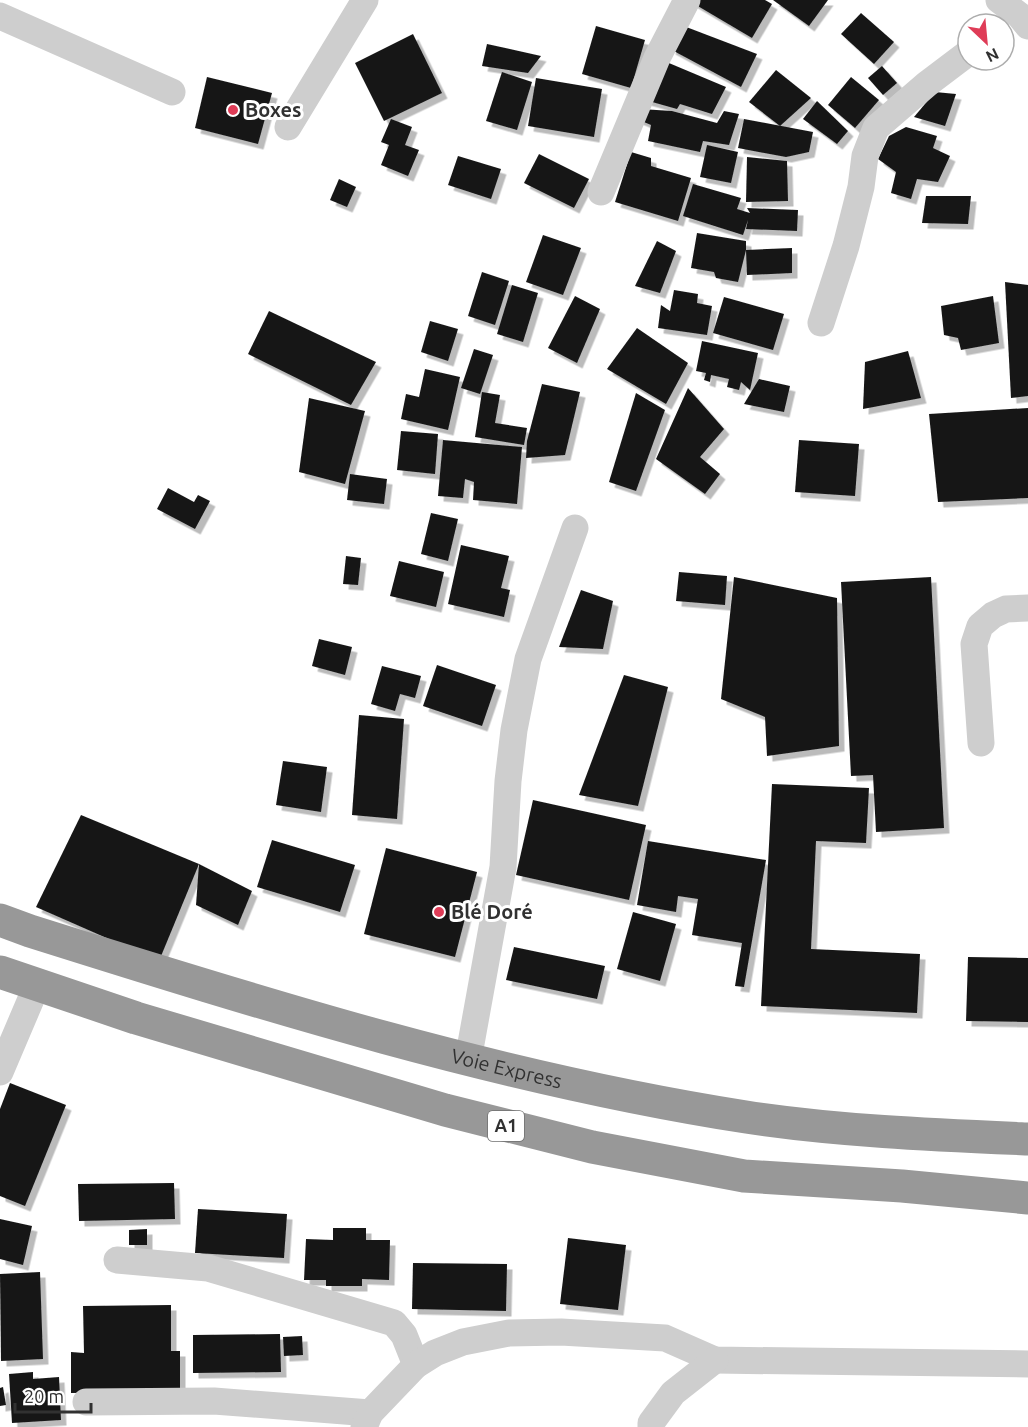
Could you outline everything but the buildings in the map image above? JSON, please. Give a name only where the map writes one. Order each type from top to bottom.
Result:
[{"type":"highway","name":"Voie Express","points":[[0,920],[30,932],[260,1003],[468,1060],[641,1099],[749,1117],[858,1129],[1028,1139]]},
{"type":"highway","name":"A1","points":[[0,972],[136,1018],[445,1110],[592,1147],[744,1176],[902,1186],[1028,1198]]},
{"type":"street","points":[[288,127],[365,0]]},
{"type":"street","points":[[601,192],[657,58],[687,0]]},
{"type":"street","points":[[0,16],[171,92]]},
{"type":"street","points":[[821,323],[846,246],[861,187],[865,156],[876,128],[956,62]]},
{"type":"street","points":[[468,1060],[503,867],[508,781],[514,730],[526,669],[575,528]]},
{"type":"street","points":[[981,743],[974,644],[980,626],[993,615],[1006,609],[1028,608]]},
{"type":"street","points":[[0,1072],[37,985]]},
{"type":"street","points":[[117,1260],[208,1268],[394,1323],[404,1335],[416,1365]]},
{"type":"street","points":[[86,1402],[214,1401],[367,1420],[416,1365],[435,1353],[463,1342],[509,1333],[561,1332],[665,1338],[715,1360],[1028,1364]]},
{"type":"street","points":[[651,1427],[651,1423],[673,1393],[715,1360]]},
{"type":"place","name":"Boxes","points":[[233,110]]},
{"type":"place","name":"Blé Doré","points":[[439,912]]}]
